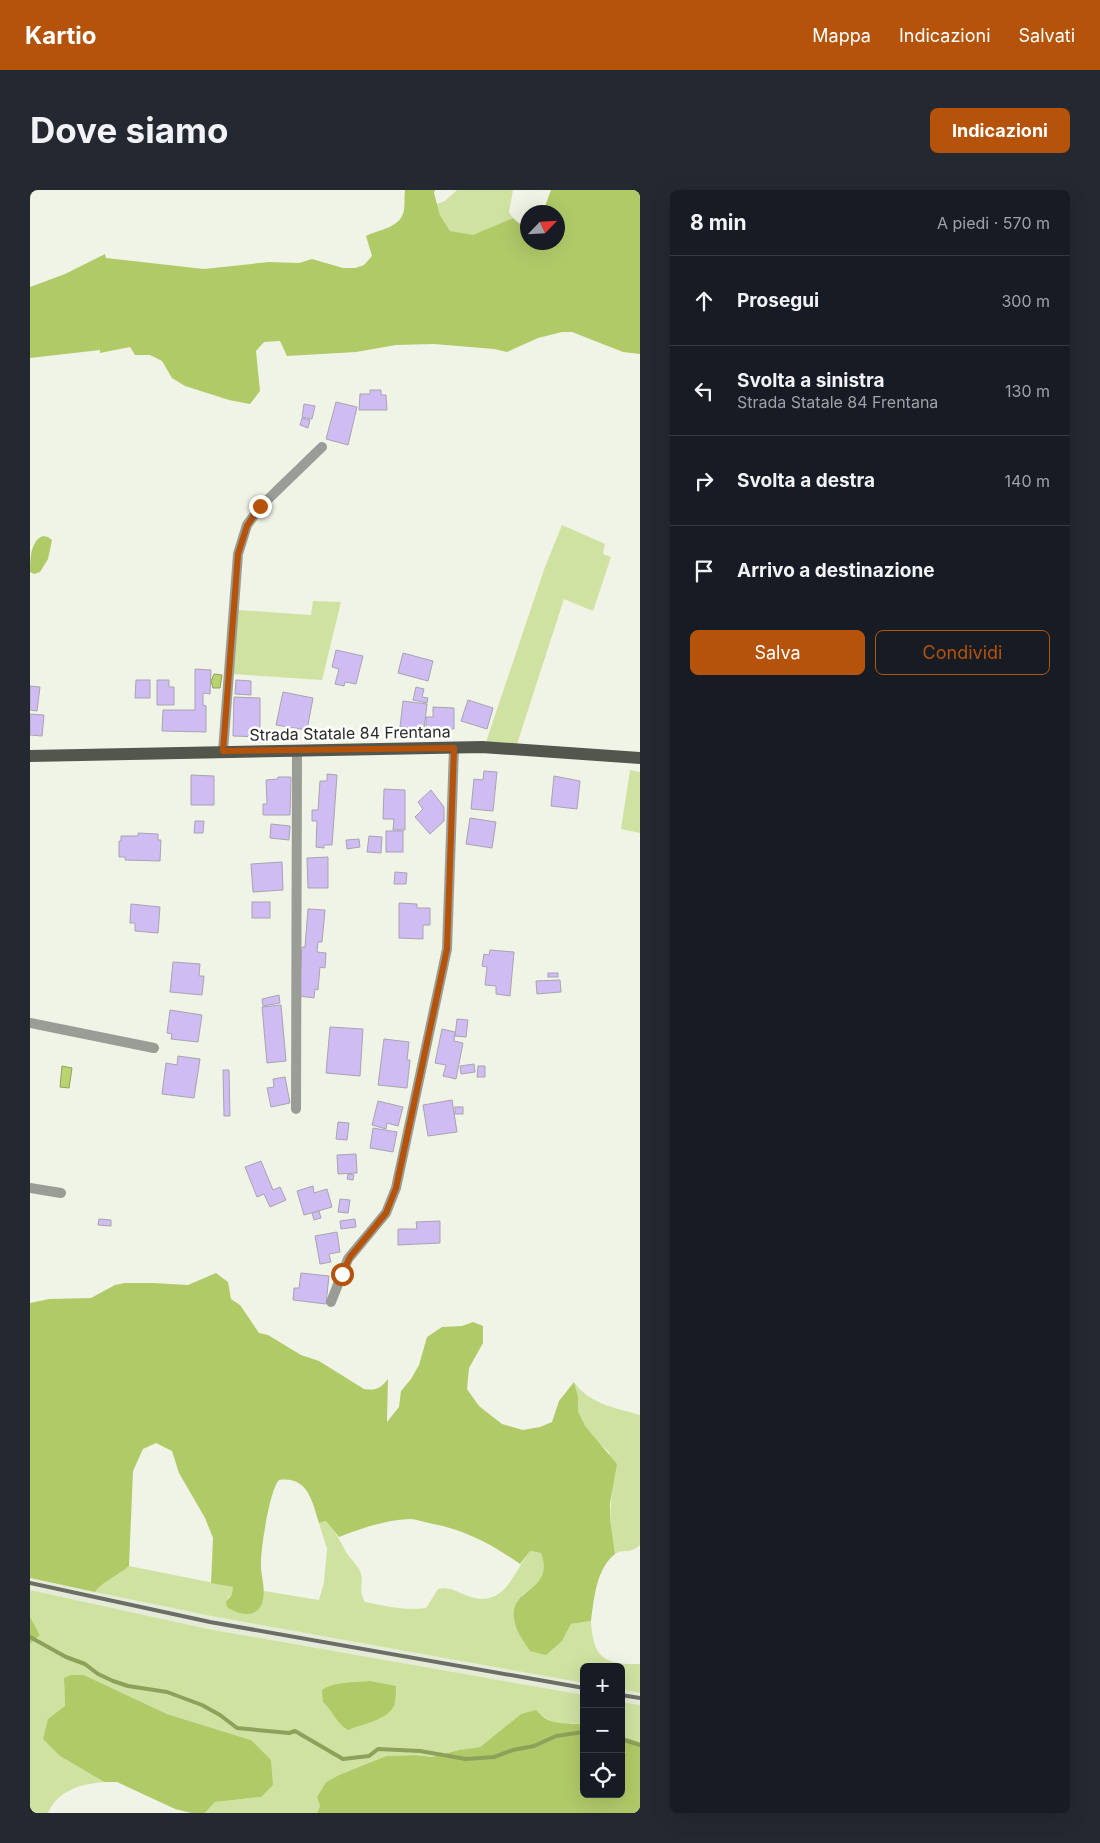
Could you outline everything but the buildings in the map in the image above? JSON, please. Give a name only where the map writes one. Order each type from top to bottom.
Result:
[{"type":"main road","name":"Strada Statale 84 Frentana","points":[[30,756],[482,747],[640,758]]},
{"type":"street","points":[[223,751],[238,554],[247,526],[260,506],[322,447]]},
{"type":"street","points":[[331,1302],[348,1259],[386,1213],[396,1188],[447,949],[454,748]]},
{"type":"street","points":[[296,1109],[297,750]]},
{"type":"street","points":[[30,1023],[154,1048]]},
{"type":"street","points":[[30,1188],[61,1193]]},
{"type":"shaded area","points":[[405,190],[435,190],[434,193],[440,215],[450,231],[473,235],[513,218],[520,224],[520,250],[565,250],[565,205],[546,205],[551,190],[640,190],[640,354],[623,352],[572,332],[562,332],[538,338],[507,352],[494,349],[434,344],[396,345],[356,352],[287,356],[280,341],[264,342],[256,351],[260,391],[250,404],[229,400],[185,386],[172,378],[162,361],[150,355],[135,355],[130,347],[100,353],[100,350],[30,358],[30,287],[65,274],[105,254],[106,258],[204,269],[269,262],[299,263],[312,259],[343,268],[355,268],[364,265],[372,256],[366,236],[399,221],[404,210]]},
{"type":"shaded area","points":[[457,190],[513,190],[509,212],[513,218],[473,236],[450,231],[440,215],[437,204],[445,201]]},
{"type":"shaded area","points":[[562,525],[605,544],[603,554],[611,557],[593,611],[564,599],[517,744],[486,742],[545,567]]},
{"type":"shaded area","points":[[43,536],[52,540],[48,559],[40,572],[34,574],[30,572],[33,546]]},
{"type":"shaded area","points":[[313,601],[341,602],[322,680],[232,674],[238,610],[311,615]]},
{"type":"shaded area","points":[[214,674],[222,675],[220,688],[213,688],[211,681]]},
{"type":"shaded area","points":[[630,770],[640,772],[640,833],[621,829]]},
{"type":"shaded area","points":[[62,1066],[72,1068],[69,1088],[60,1087]]},
{"type":"shaded area","points":[[216,1273],[228,1282],[231,1299],[240,1305],[259,1333],[268,1335],[301,1355],[319,1361],[364,1389],[372,1390],[378,1388],[388,1379],[387,1422],[399,1407],[401,1391],[419,1365],[427,1337],[442,1327],[462,1326],[473,1322],[483,1326],[483,1343],[469,1368],[467,1389],[479,1406],[502,1424],[523,1430],[540,1427],[552,1422],[559,1401],[574,1382],[578,1397],[578,1411],[585,1426],[617,1464],[610,1503],[615,1554],[609,1560],[600,1576],[591,1621],[571,1624],[562,1641],[546,1655],[530,1651],[517,1630],[514,1611],[517,1602],[542,1576],[544,1566],[541,1553],[530,1551],[520,1564],[488,1544],[454,1529],[412,1519],[383,1523],[339,1537],[326,1521],[319,1523],[311,1499],[303,1486],[289,1480],[279,1480],[269,1506],[261,1555],[264,1591],[261,1606],[253,1613],[248,1614],[232,1610],[227,1607],[226,1602],[232,1594],[233,1587],[211,1583],[213,1538],[205,1518],[179,1473],[172,1451],[156,1443],[143,1449],[133,1471],[129,1566],[95,1592],[30,1578],[30,1303],[49,1299],[91,1298],[115,1285],[125,1283],[188,1285]]},
{"type":"shaded area","points":[[574,1382],[595,1400],[640,1415],[640,1545],[633,1550],[621,1551],[615,1554],[610,1518],[612,1489],[609,1452],[582,1422],[578,1410]]},
{"type":"shaded area","points":[[326,1521],[336,1533],[348,1555],[360,1571],[362,1579],[361,1589],[365,1602],[395,1608],[426,1608],[438,1589],[442,1588],[481,1599],[491,1598],[499,1594],[506,1587],[530,1551],[541,1553],[544,1567],[542,1578],[522,1595],[562,1641],[571,1624],[591,1621],[594,1643],[598,1651],[609,1661],[617,1663],[580,1663],[580,1682],[211,1616],[95,1592],[129,1566],[234,1587],[232,1594],[228,1597],[230,1609],[243,1614],[249,1614],[258,1609],[263,1599],[264,1591],[319,1600],[324,1582],[327,1549],[319,1523]]},
{"type":"shaded area","points":[[30,1578],[211,1616],[580,1682],[580,1694],[208,1629],[30,1590]]},
{"type":"shaded area","points":[[30,1590],[208,1629],[580,1694],[580,1724],[554,1723],[541,1715],[521,1714],[480,1747],[432,1757],[416,1755],[386,1756],[326,1782],[317,1797],[320,1806],[317,1813],[205,1813],[215,1802],[261,1797],[251,1740],[167,1714],[84,1675],[64,1679],[65,1707],[48,1719],[60,1756],[104,1782],[87,1784],[71,1790],[52,1805],[48,1813],[30,1813],[30,1644],[40,1635],[30,1617]]},
{"type":"shaded area","points":[[30,1617],[40,1635],[30,1644]]},
{"type":"shaded area","points":[[625,1664],[640,1664],[640,1693],[625,1690]]},
{"type":"shaded area","points":[[71,1675],[84,1675],[167,1714],[251,1740],[271,1760],[273,1785],[261,1797],[215,1802],[205,1813],[191,1813],[175,1809],[117,1782],[104,1782],[60,1756],[43,1739],[48,1719],[65,1706],[64,1678]]},
{"type":"shaded area","points":[[370,1681],[396,1686],[394,1706],[380,1719],[348,1730],[340,1724],[323,1702],[322,1690],[333,1685]]},
{"type":"shaded area","points":[[625,1690],[640,1693],[640,1705],[625,1703]]},
{"type":"shaded area","points":[[625,1703],[640,1705],[640,1742],[625,1737]]},
{"type":"shaded area","points":[[536,1710],[553,1722],[580,1724],[580,1798],[625,1798],[625,1737],[640,1742],[640,1813],[317,1813],[320,1806],[317,1797],[326,1782],[339,1775],[386,1756],[416,1755],[432,1757],[480,1747],[521,1714]]},
{"type":"waterway","points":[[30,1637],[66,1657],[85,1664],[98,1674],[113,1681],[128,1686],[167,1692],[202,1705],[220,1715],[237,1728],[289,1733],[295,1731],[343,1759],[369,1756],[378,1749],[420,1751],[466,1759],[494,1757],[513,1750],[534,1746],[556,1736],[580,1733]]},
{"type":"waterway","points":[[625,1740],[640,1745]]},
{"type":"railway","points":[[30,1583],[210,1622],[580,1687]]},
{"type":"railway","points":[[625,1696],[640,1698]]},
{"type":"route","points":[[260,506],[247,526],[238,554],[223,751],[454,748],[447,949],[396,1188],[386,1213],[350,1257],[342,1274]]}]
